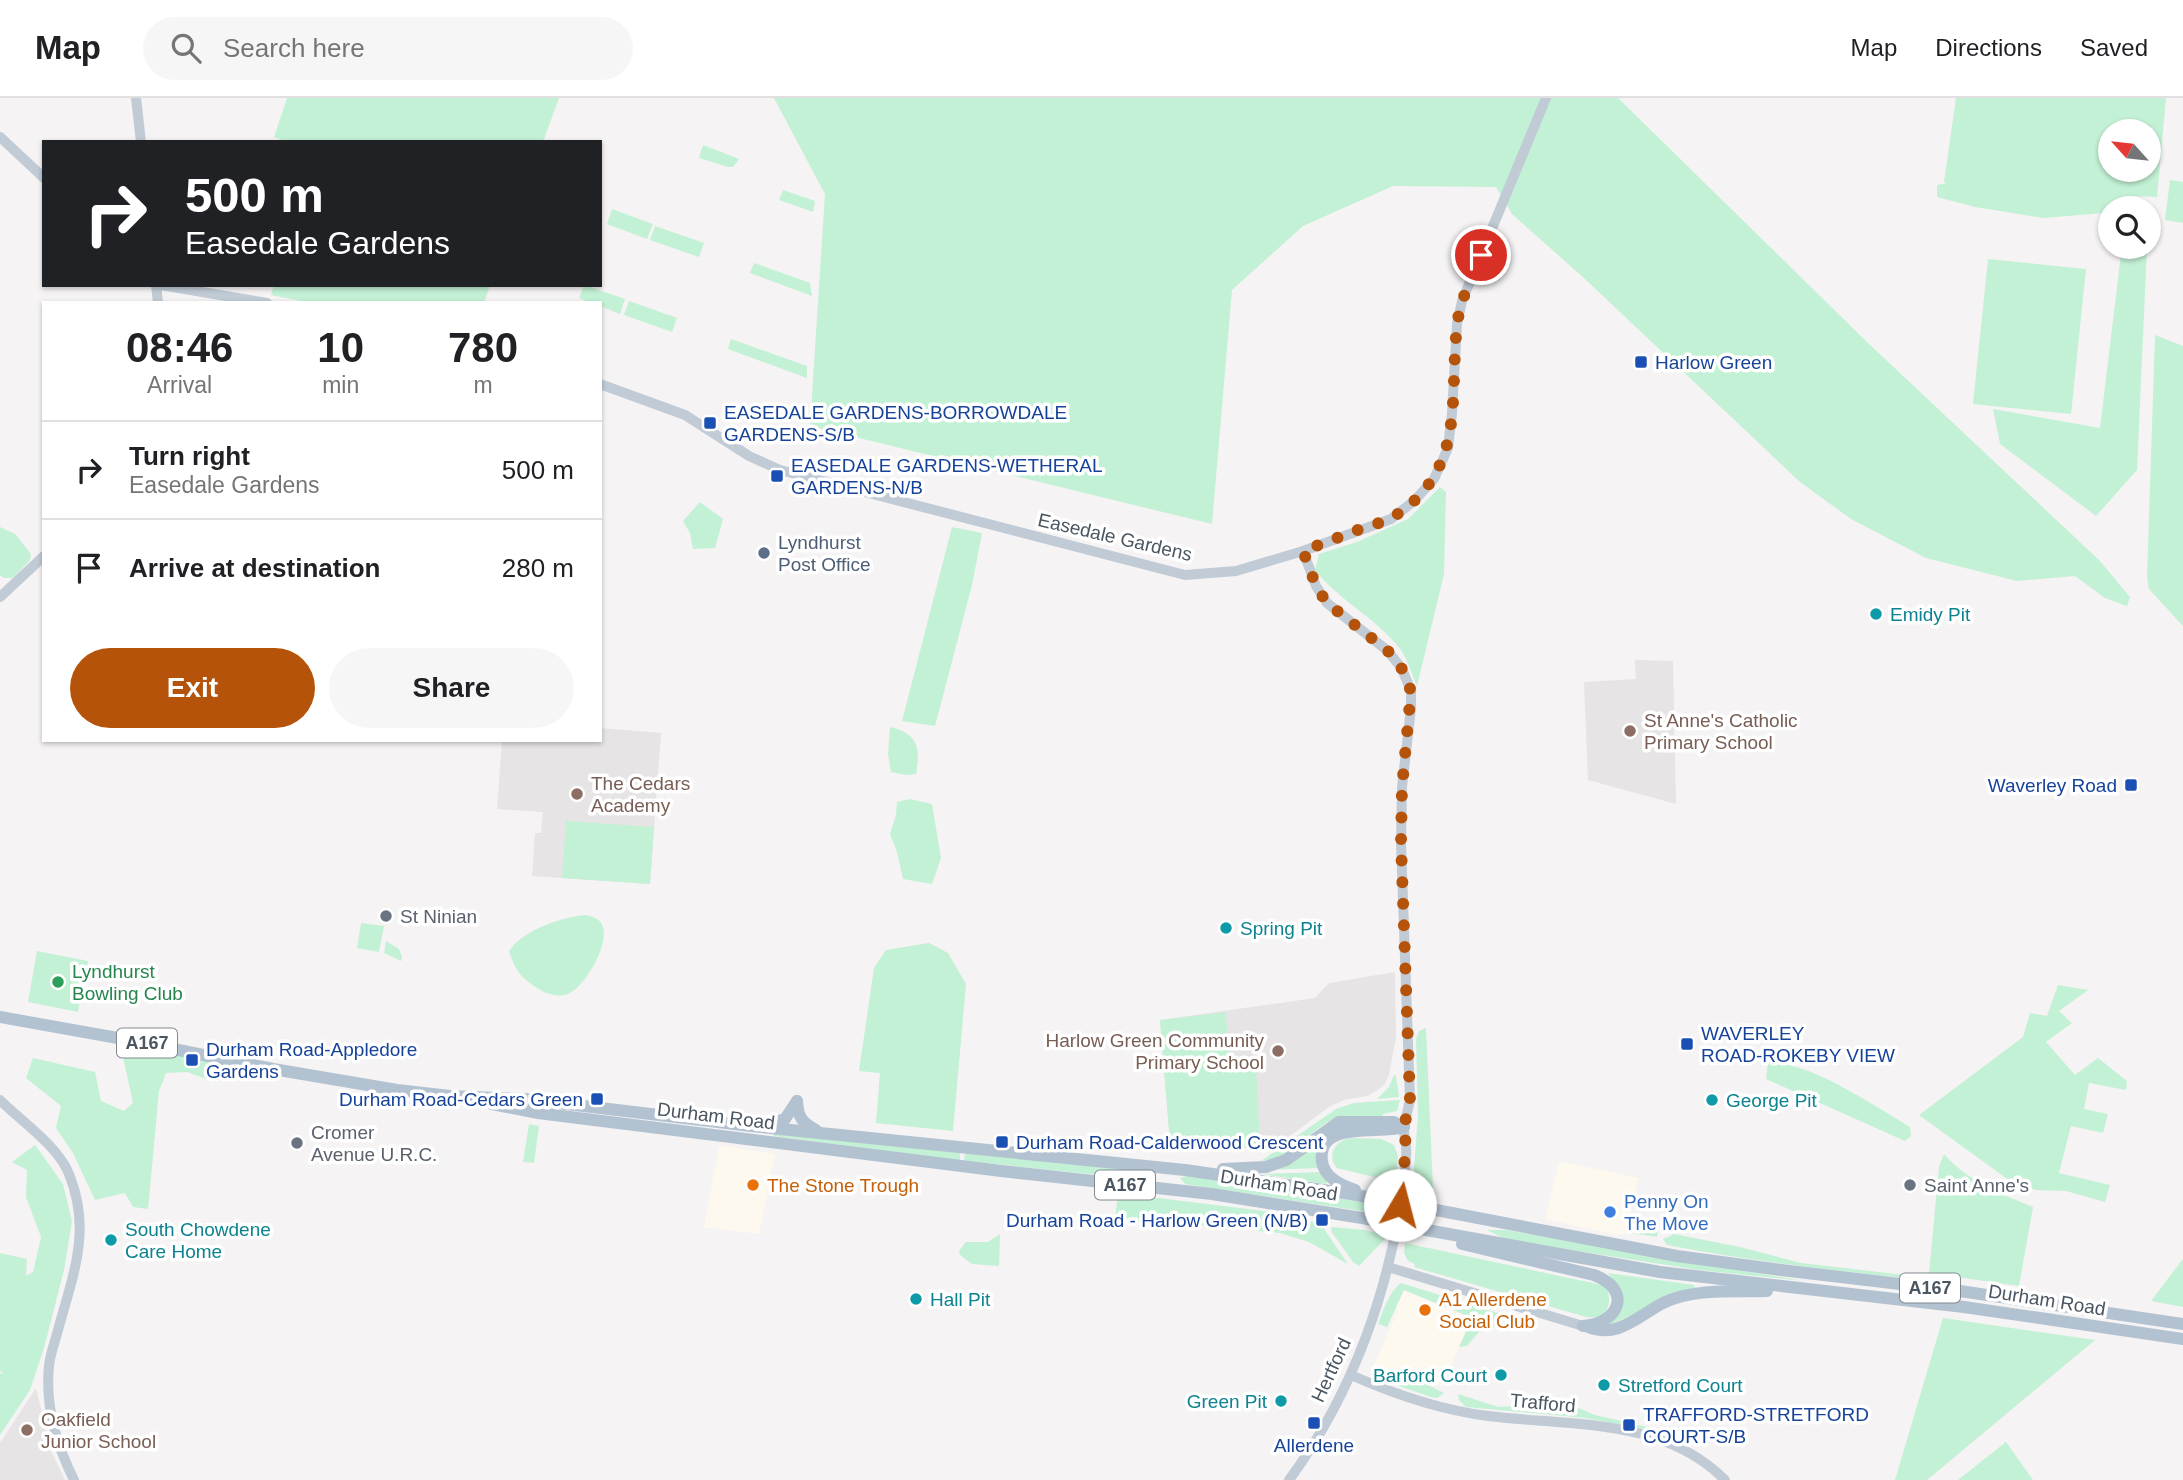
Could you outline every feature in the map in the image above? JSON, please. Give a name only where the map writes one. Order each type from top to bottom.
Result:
[{"type":"main road","name":"Durham Road","points":[[0,1017],[362,1085],[450,1096],[538,1113],[988,1170],[1212,1194],[1660,1272],[1964,1307],[2183,1339]]},
{"type":"main road","name":"Durham Road","points":[[450,1096],[525,1099],[751,1126],[1185,1170],[1351,1191],[1677,1256],[1960,1291],[2183,1324]]},
{"type":"main road","points":[[751,1126],[785,1119],[797,1101],[803,1123],[821,1133]]},
{"type":"main road","points":[[1185,1170],[1266,1167],[1286,1160],[1339,1122],[1394,1122],[1404,1127]]},
{"type":"main road","points":[[1351,1191],[1325,1170],[1322,1155],[1331,1139],[1347,1130],[1385,1132],[1404,1127]]},
{"type":"main road","points":[[1432,1231],[1462,1244],[1606,1280],[1615,1290],[1615,1308],[1612,1315],[1602,1323],[1583,1325]]},
{"type":"main road","points":[[1583,1325],[1602,1331],[1618,1329],[1670,1300],[1701,1293],[1812,1290]]},
{"type":"street","points":[[136,98],[141,140]]},
{"type":"street","name":"Easedale Gardens","points":[[602,385],[685,415],[749,456],[780,470],[1185,575],[1236,571],[1303,551],[1391,519],[1414,501],[1434,479],[1448,448],[1457,324],[1462,301],[1546,98]]},
{"type":"street","points":[[0,137],[42,176]]},
{"type":"street","points":[[170,287],[255,301]]},
{"type":"street","name":"Hertford","points":[[1289,1480],[1310,1450],[1351,1375],[1372,1321],[1388,1267],[1404,1174],[1404,1127],[1410,1100],[1401,832],[1411,691],[1402,669],[1388,651],[1327,603],[1316,586],[1303,551]]},
{"type":"street","points":[[0,597],[42,558]]},
{"type":"street","points":[[0,1100],[40,1134],[69,1171],[81,1214],[80,1245],[49,1366],[50,1408],[62,1456],[74,1480]]},
{"type":"street","points":[[1388,1267],[1583,1325]]},
{"type":"street","name":"Trafford","points":[[1351,1375],[1404,1397],[1447,1409],[1489,1416],[1603,1426],[1651,1437],[1688,1451],[1725,1480]]},
{"type":"shaded area","name":"St Anne's Catholic Primary School","points":[[1635,660],[1673,661],[1676,804],[1588,780],[1584,682],[1636,679]]},
{"type":"shaded area","name":"The Cedars Academy","points":[[602,728],[661,733],[650,884],[532,876],[535,833],[541,833],[543,812],[497,809],[502,742],[602,742]]},
{"type":"shaded area","name":"Harlow Green Community Primary School","points":[[1395,972],[1396,1037],[1389,1075],[1378,1090],[1329,1107],[1271,1150],[1170,1143],[1160,1020],[1315,998],[1329,983]]},
{"type":"shaded area","points":[[719,1145],[775,1154],[759,1234],[704,1227]]},
{"type":"shaded area","points":[[1559,1161],[1639,1178],[1628,1222],[1631,1233],[1617,1235],[1545,1219]]},
{"type":"shaded area","points":[[1403,1290],[1472,1319],[1442,1386],[1412,1374],[1409,1380],[1397,1375],[1393,1384],[1370,1374],[1398,1310],[1395,1308]]},
{"type":"shaded area","name":"Oakfield Junior School","points":[[36,1388],[51,1451],[65,1480],[0,1480],[0,1443]]},
{"type":"green space","points":[[287,98],[559,98],[544,140],[282,140],[274,137]]},
{"type":"green space","points":[[774,98],[1618,98],[1868,343],[2099,560],[2130,597],[2127,606],[2105,598],[2075,576],[2017,581],[1926,558],[1851,519],[1800,482],[1585,279],[1512,214],[1496,187],[1393,186],[1303,226],[1232,290],[1212,524],[810,426],[825,194]]},
{"type":"green space","points":[[1956,98],[2166,98],[2161,153],[2161,119],[2098,119],[2098,182],[2158,182],[2157,196],[2098,196],[2098,213],[2043,218],[1975,207],[1937,197],[1937,185],[1947,183],[1944,182]]},
{"type":"green space","points":[[703,145],[739,159],[733,167],[728,167],[699,158]]},
{"type":"green space","points":[[2170,180],[2183,182],[2183,223],[2165,220]]},
{"type":"green space","points":[[783,190],[815,201],[813,212],[779,200]]},
{"type":"green space","points":[[612,209],[653,224],[647,239],[607,224]]},
{"type":"green space","points":[[655,226],[704,243],[699,257],[650,240]]},
{"type":"green space","points":[[1988,259],[2086,269],[2071,414],[1973,404]]},
{"type":"green space","points":[[2120,259],[2146,259],[2137,470],[2096,516],[2000,444],[1993,409],[2100,428]]},
{"type":"green space","points":[[754,263],[810,283],[812,296],[750,273]]},
{"type":"green space","points":[[273,287],[489,287],[485,301],[301,301],[271,295]]},
{"type":"green space","points":[[583,287],[590,287],[625,299],[620,314],[602,307],[602,301],[579,298]]},
{"type":"green space","points":[[629,301],[677,318],[672,332],[624,315]]},
{"type":"green space","points":[[2155,335],[2183,346],[2183,626],[2149,589],[2147,577]]},
{"type":"green space","points":[[731,339],[807,366],[807,378],[728,349]]},
{"type":"green space","points":[[1440,487],[1446,492],[1444,574],[1417,686],[1403,654],[1391,639],[1335,591],[1315,570],[1319,554],[1357,542],[1408,519]]},
{"type":"green space","points":[[700,502],[723,519],[715,548],[693,549],[690,533],[683,521]]},
{"type":"green space","points":[[0,527],[15,534],[31,554],[30,560],[13,578],[0,575]]},
{"type":"green space","points":[[952,527],[982,533],[972,585],[935,726],[902,721]]},
{"type":"green space","points":[[890,727],[906,733],[915,743],[918,757],[916,774],[891,772],[888,754]]},
{"type":"green space","points":[[910,799],[932,804],[941,858],[932,884],[903,879],[890,834],[897,802]]},
{"type":"green space","points":[[566,821],[654,827],[650,884],[562,878]]},
{"type":"green space","points":[[586,915],[600,922],[604,935],[593,967],[572,992],[565,995],[548,993],[521,975],[509,951],[515,944],[544,926]]},
{"type":"green space","points":[[361,923],[384,926],[379,952],[357,948]]},
{"type":"green space","points":[[386,941],[399,949],[401,961],[384,953]]},
{"type":"green space","points":[[929,943],[948,953],[966,984],[953,1131],[876,1123],[880,1073],[859,1071],[874,968],[886,950]]},
{"type":"green space","name":"Lyndhurst Bowling Club","points":[[37,951],[88,961],[78,1012],[28,1002]]},
{"type":"green space","points":[[2058,985],[2088,990],[2059,1011],[2072,1023],[2046,1042],[2075,1075],[2098,1058],[2127,1081],[2126,1090],[2089,1083],[2084,1109],[2108,1114],[2103,1133],[2071,1126],[2059,1173],[2110,1185],[2105,1202],[2066,1191],[2036,1190],[2010,1181],[1919,1115],[2023,1037],[2030,1013],[2047,1016]]},
{"type":"green space","points":[[1226,1012],[1230,1064],[1256,1062],[1260,1149],[1170,1143],[1160,1020]]},
{"type":"green space","points":[[1426,1028],[1433,1188],[1413,1182],[1418,1116],[1416,1039],[1419,1031]]},
{"type":"green space","points":[[128,1047],[214,1061],[222,1070],[215,1082],[187,1072],[166,1073],[159,1091],[148,1209],[133,1207],[125,1193],[95,1200],[73,1153],[56,1128],[61,1106],[26,1078],[33,1058],[95,1072],[101,1101],[124,1111],[133,1103],[123,1057]]},
{"type":"green space","points":[[1768,1062],[1803,1069],[1841,1086],[1910,1127],[1911,1136],[1905,1141],[1766,1079]]},
{"type":"green space","points":[[1394,1075],[1399,1097],[1377,1099],[1389,1087]]},
{"type":"green space","points":[[1400,1100],[1397,1111],[1383,1114],[1383,1117],[1351,1116],[1333,1119],[1290,1151],[1272,1160],[1261,1161],[1336,1109],[1354,1103]]},
{"type":"green space","points":[[529,1124],[539,1126],[534,1163],[523,1162]]},
{"type":"green space","points":[[774,1132],[960,1152],[960,1161],[774,1136]]},
{"type":"green space","points":[[1350,1138],[1381,1139],[1394,1145],[1398,1156],[1395,1182],[1337,1168],[1332,1154],[1340,1142]]},
{"type":"green space","points":[[1319,1139],[1320,1168],[1263,1170]]},
{"type":"green space","points":[[35,1145],[63,1184],[72,1221],[64,1270],[30,1390],[0,1435],[0,1373],[4,1374],[0,1371],[0,1253],[27,1259],[26,1276],[33,1272],[41,1237],[26,1197],[27,1170],[12,1162]]},
{"type":"green space","points":[[965,1152],[1136,1170],[1151,1176],[1137,1179],[964,1161]]},
{"type":"green space","points":[[1944,1154],[1973,1179],[2033,1207],[2019,1286],[1929,1273],[1939,1167]]},
{"type":"green space","points":[[1321,1172],[1328,1181],[1326,1184],[1262,1174]]},
{"type":"green space","points":[[1190,1175],[1369,1203],[1373,1208],[1368,1212],[1185,1184],[1180,1178]]},
{"type":"green space","points":[[1118,1193],[1296,1215],[1322,1226],[1348,1264],[1309,1242],[1280,1233],[1155,1221],[1139,1223],[1115,1218]]},
{"type":"green space","points":[[1629,1218],[1659,1225],[1657,1237],[1631,1233]]},
{"type":"green space","points":[[1332,1227],[1386,1235],[1359,1266],[1353,1262],[1331,1231]]},
{"type":"green space","points":[[1487,1230],[1505,1230],[1804,1281],[1699,1270],[1507,1240]]},
{"type":"green space","points":[[1000,1234],[999,1266],[972,1264],[960,1255],[959,1251],[966,1242],[988,1242]]},
{"type":"green space","points":[[1674,1234],[1801,1263],[1913,1276],[1913,1279],[1821,1269],[1667,1245],[1663,1239]]},
{"type":"green space","points":[[1405,1243],[1602,1285],[1606,1287],[1609,1304],[1599,1316],[1586,1317],[1414,1267],[1415,1264],[1408,1261],[1404,1253]]},
{"type":"green space","points":[[2183,1259],[2183,1307],[2151,1301]]},
{"type":"green space","points":[[1608,1273],[1694,1285],[1695,1288],[1607,1326],[1619,1287]]},
{"type":"green space","points":[[1401,1283],[1501,1314],[1495,1327],[1404,1290],[1387,1327],[1378,1324],[1390,1296]]},
{"type":"green space","points":[[1943,1318],[2095,1340],[1927,1480],[1895,1480]]},
{"type":"green space","points":[[1471,1320],[1490,1327],[1479,1332],[1467,1346],[1459,1347]]},
{"type":"green space","points":[[1397,1375],[1408,1380],[1410,1376],[1444,1393],[1437,1398],[1431,1397],[1393,1384]]},
{"type":"green space","points":[[1458,1394],[1498,1407],[1559,1400],[1595,1415],[1647,1427],[1643,1429],[1586,1418],[1466,1407],[1459,1400]]},
{"type":"green space","points":[[2006,1442],[2033,1480],[1958,1480]]},
{"type":"place","name":"Harlow Green","points":[[1641,362]]},
{"type":"place","name":"EASEDALE GARDENS-BORROWDALE GARDENS-S/B","points":[[710,423]]},
{"type":"place","name":"EASEDALE GARDENS-WETHERAL GARDENS-N/B","points":[[777,476]]},
{"type":"place","name":"Lyndhurst Post Office","points":[[764,553]]},
{"type":"place","name":"Emidy Pit","points":[[1876,614]]},
{"type":"place","name":"St Anne's Catholic Primary School","points":[[1630,731]]},
{"type":"place","name":"Waverley Road","points":[[2131,785]]},
{"type":"place","name":"The Cedars Academy","points":[[577,794]]},
{"type":"place","name":"St Ninian","points":[[386,916]]},
{"type":"place","name":"Spring Pit","points":[[1226,928]]},
{"type":"place","name":"Lyndhurst Bowling Club","points":[[58,982]]},
{"type":"place","name":"WAVERLEY ROAD-ROKEBY VIEW","points":[[1687,1044]]},
{"type":"place","name":"Harlow Green Community Primary School","points":[[1278,1051]]},
{"type":"place","name":"Durham Road-Appledore Gardens","points":[[192,1060]]},
{"type":"place","name":"Durham Road-Cedars Green","points":[[597,1099]]},
{"type":"place","name":"George Pit","points":[[1712,1100]]},
{"type":"place","name":"Durham Road-Calderwood Crescent","points":[[1002,1142]]},
{"type":"place","name":"Cromer Avenue U.R.C.","points":[[297,1143]]},
{"type":"place","name":"The Stone Trough","points":[[753,1185]]},
{"type":"place","name":"Saint Anne's","points":[[1910,1185]]},
{"type":"place","name":"Penny On The Move","points":[[1610,1212]]},
{"type":"place","name":"Durham Road - Harlow Green (N/B)","points":[[1322,1220]]},
{"type":"place","name":"South Chowdene Care Home","points":[[111,1240]]},
{"type":"place","name":"Hall Pit","points":[[916,1299]]},
{"type":"place","name":"A1 Allerdene Social Club","points":[[1425,1310]]},
{"type":"place","name":"Barford Court","points":[[1501,1375]]},
{"type":"place","name":"Stretford Court","points":[[1604,1385]]},
{"type":"place","name":"Green Pit","points":[[1281,1401]]},
{"type":"place","name":"Allerdene","points":[[1314,1423]]},
{"type":"place","name":"TRAFFORD-STRETFORD COURT-S/B","points":[[1629,1425]]},
{"type":"place","name":"Oakfield Junior School","points":[[27,1430]]},
{"type":"route","points":[[1400,1205],[1406,1147],[1404,1127],[1410,1100],[1401,843],[1402,787],[1411,691],[1402,669],[1388,651],[1327,603],[1316,586],[1303,551],[1391,519],[1414,501],[1434,479],[1448,448],[1457,324],[1462,301],[1481,255]]}]
